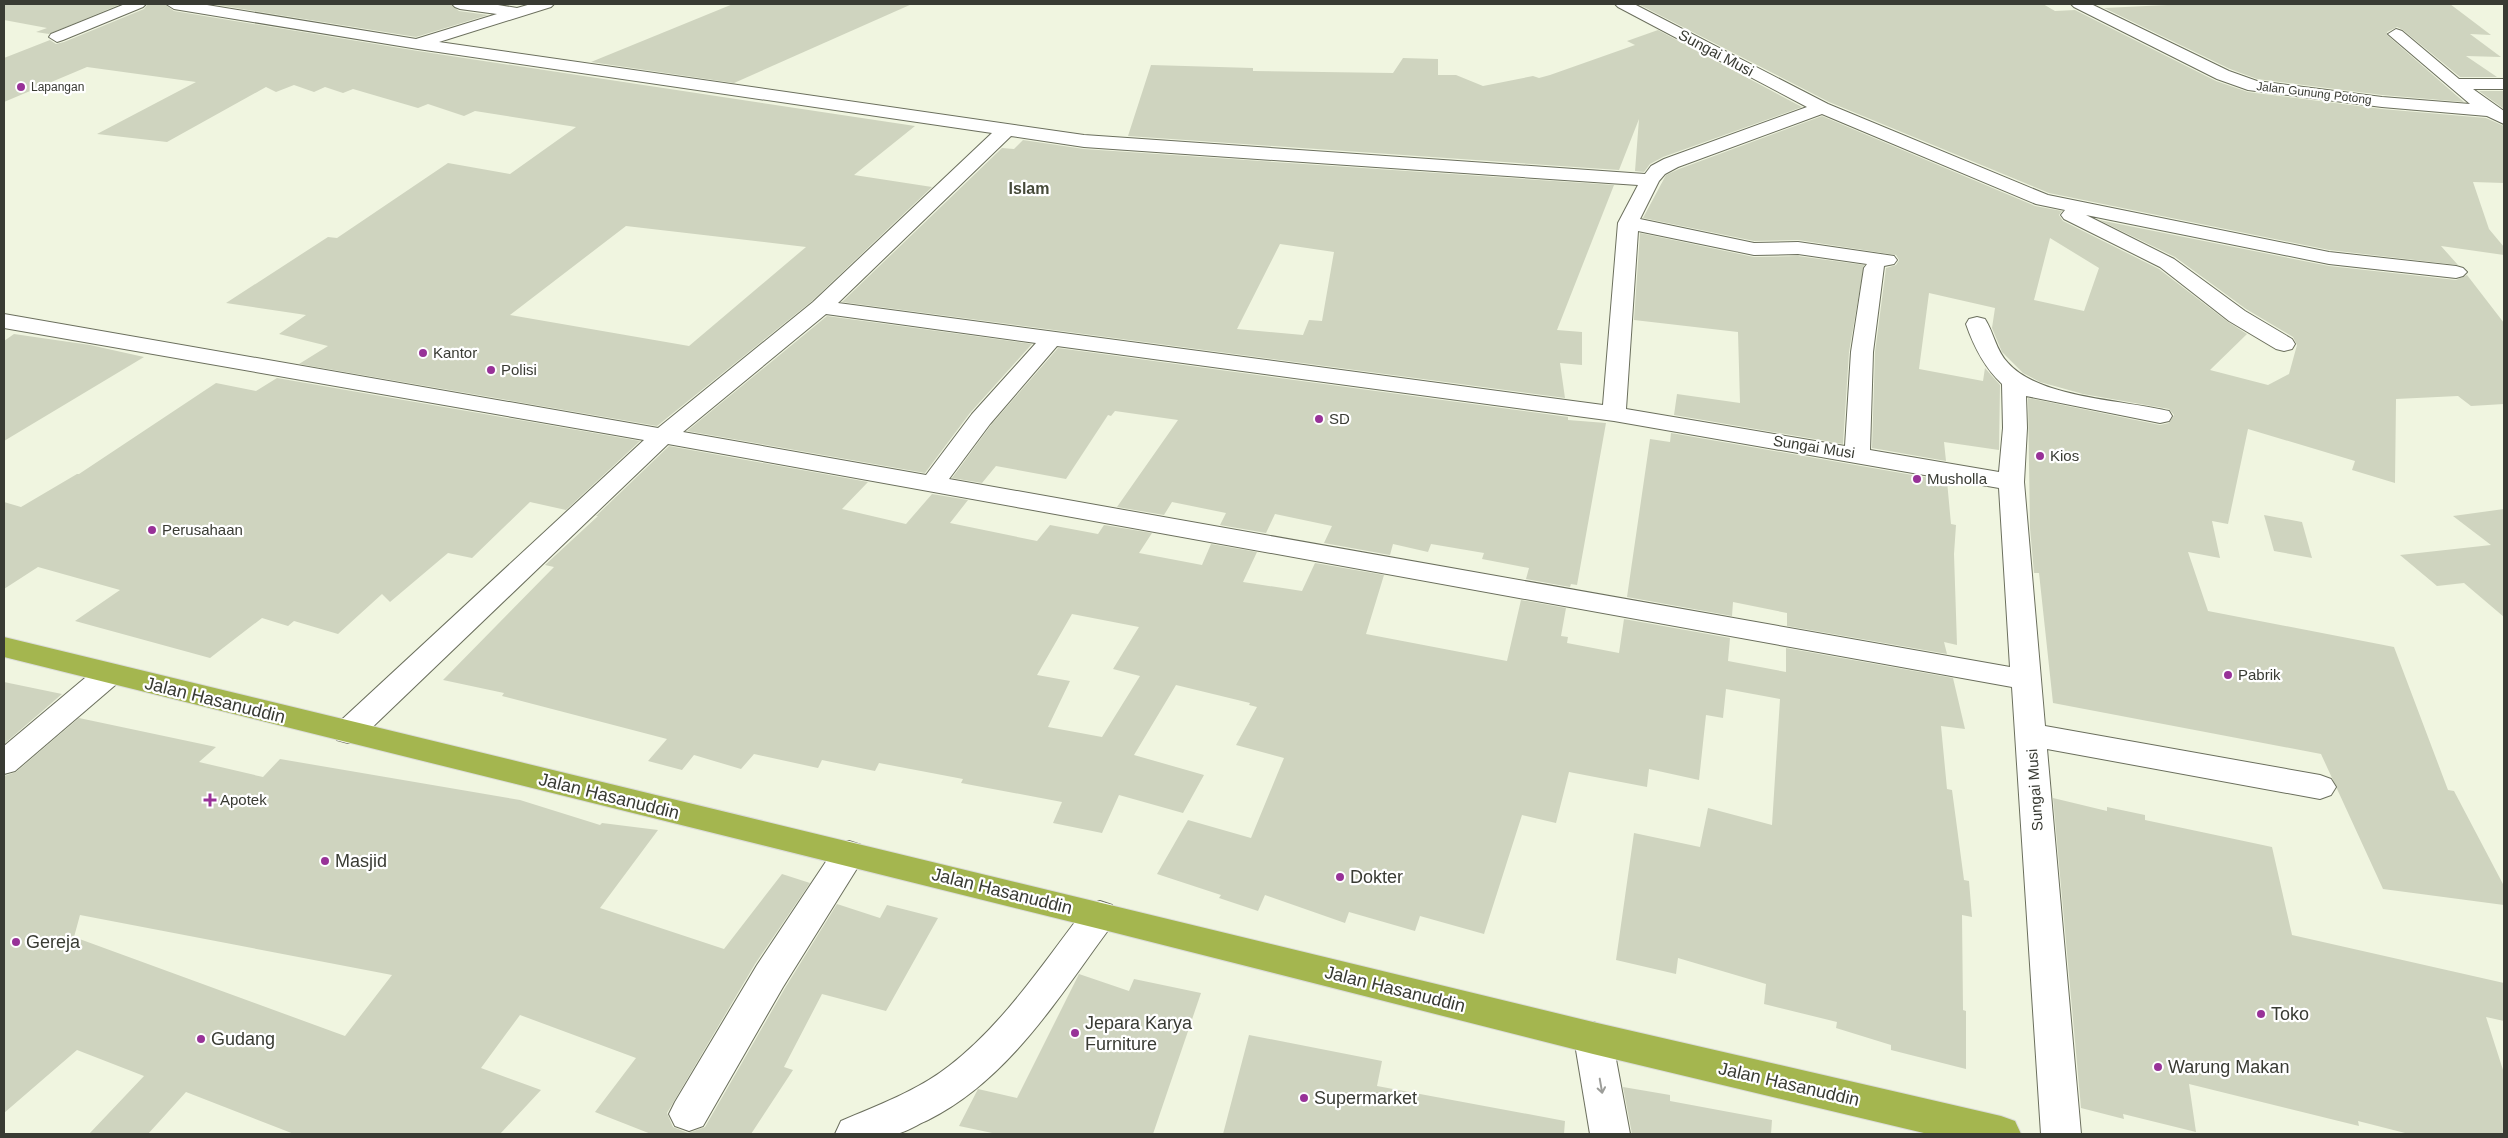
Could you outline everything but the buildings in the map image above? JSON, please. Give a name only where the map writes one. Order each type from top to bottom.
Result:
[{"type":"highway","name":"Jalan Hasanuddin","points":[[4,647],[1100,915],[1593,1038],[2001,1134]]},
{"type":"street","points":[[57,38],[138,4]]},
{"type":"street","points":[[174,4],[418,44],[1084,142],[1650,180]]},
{"type":"street","points":[[460,4],[521,12]]},
{"type":"street","points":[[418,44],[546,4]]},
{"type":"street","name":"Sungai Musi","points":[[1624,4],[1822,108],[2042,200]]},
{"type":"street","name":"Jalan Gunung Potong","points":[[2079,4],[2222,75],[2254,86],[2498,115]]},
{"type":"street","points":[[2396,34],[2455,84],[2498,115]]},
{"type":"street","points":[[2455,84],[2504,84]]},
{"type":"street","points":[[1614,414],[1628,223],[1650,180],[1658,170],[1671,163],[1822,108]]},
{"type":"street","points":[[348,732],[664,436],[822,307],[1005,131]]},
{"type":"street","points":[[2042,200],[2329,258],[2456,272]]},
{"type":"street","points":[[2042,200],[2167,263],[2237,316],[2284,344]]},
{"type":"street","points":[[1628,223],[1754,248],[1798,248],[1881,264],[1862,352],[1857,454]]},
{"type":"street","name":"Sungai Musi","points":[[822,307],[1614,414],[2012,482],[2061,1134]]},
{"type":"street","points":[[4,321],[664,436],[2026,680]]},
{"type":"street","points":[[1977,324],[1988,355],[1999,369],[2014,382],[2039,393],[2160,416]]},
{"type":"street","points":[[933,484],[981,419],[1052,338]]},
{"type":"street","points":[[2012,482],[2015,428],[2014,382]]},
{"type":"street","points":[[4,763],[109,674]]},
{"type":"street","points":[[2031,735],[2320,787]]},
{"type":"street","points":[[689,1114],[770,976],[849,854]]},
{"type":"street","points":[[855,1134],[942,1093],[980,1064],[1025,1012],[1100,915]]},
{"type":"street","points":[[1593,1038],[1610,1134]]},
{"type":"place","name":"Lapangan","points":[[21,87]]},
{"type":"place","name":"Kantor","points":[[423,353]]},
{"type":"place","name":"Polisi","points":[[491,370]]},
{"type":"place","name":"SD","points":[[1319,419]]},
{"type":"place","name":"Kios","points":[[2040,456]]},
{"type":"place","name":"Musholla","points":[[1917,479]]},
{"type":"place","name":"Perusahaan","points":[[152,530]]},
{"type":"place","name":"Pabrik","points":[[2228,675]]},
{"type":"place","name":"Apotek","points":[[210,800]]},
{"type":"place","name":"Masjid","points":[[325,861]]},
{"type":"place","name":"Dokter","points":[[1340,877]]},
{"type":"place","name":"Gereja","points":[[16,942]]},
{"type":"place","name":"Toko","points":[[2261,1014]]},
{"type":"place","name":"Jepara Karya Furniture","points":[[1075,1033]]},
{"type":"place","name":"Gudang","points":[[201,1039]]},
{"type":"place","name":"Warung Makan","points":[[2158,1067]]},
{"type":"place","name":"Supermarket","points":[[1304,1098]]},
{"type":"district","name":"Islam","points":[[1029,188]]}]
